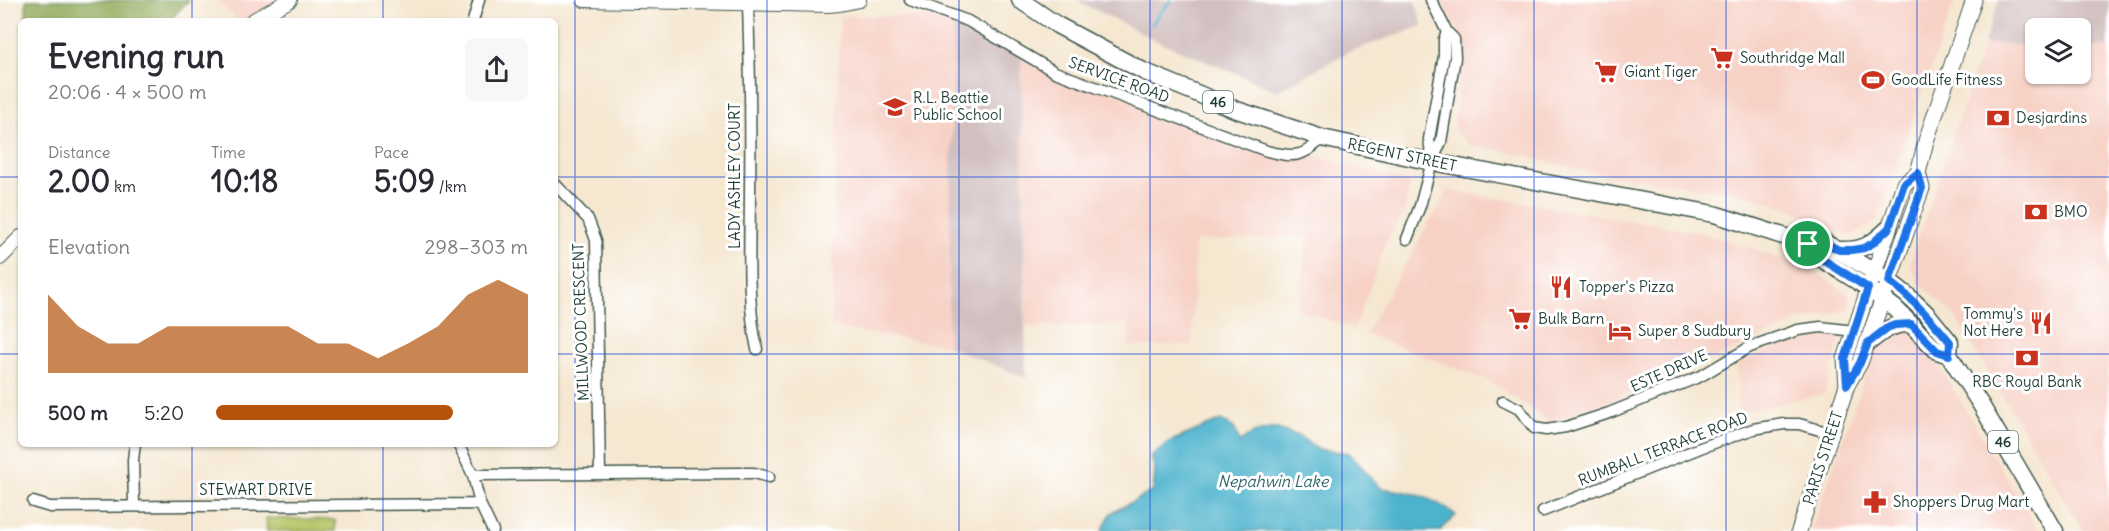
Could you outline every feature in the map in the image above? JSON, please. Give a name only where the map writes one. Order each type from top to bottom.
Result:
[{"type":"main road","name":"REGENT STREET","points":[[1020,0],[1057,25],[1143,70],[1237,110],[1322,138],[1432,162],[1714,214],[1808,244],[1824,242],[1839,250],[1871,280],[1883,299],[1937,351],[1949,355]]},
{"type":"main road","points":[[1918,173],[1926,141],[1974,0]]},
{"type":"main road","name":"PARIS STREET","points":[[1799,531],[1847,385],[1868,343],[1922,188],[1918,173],[1904,184],[1871,280],[1845,359],[1847,385]]},
{"type":"main road","points":[[1839,250],[1864,248],[1889,228]]},
{"type":"main road","name":"REGENT STREET","points":[[1808,244],[1817,256],[1871,280],[1889,281],[1928,315],[1950,342],[1949,355],[2055,531]]},
{"type":"main road","points":[[1868,343],[1887,328],[1911,324]]},
{"type":"street","points":[[257,18],[290,0]]},
{"type":"street","points":[[474,18],[479,0]]},
{"type":"street","points":[[584,0],[840,4],[859,0]]},
{"type":"street","name":"SERVICE ROAD","points":[[910,0],[968,21],[1055,72],[1267,151],[1288,156],[1306,153],[1322,138]]},
{"type":"street","points":[[1407,239],[1420,206],[1432,162],[1429,139],[1444,56],[1444,39],[1448,32],[1431,0]]},
{"type":"street","name":"LADY ASHLEY COURT","points":[[748,3],[751,103],[750,286],[752,327],[757,349]]},
{"type":"street","name":"MILLWOOD CRESCENT","points":[[558,187],[588,219],[596,240],[600,474]]},
{"type":"street","points":[[0,258],[18,240]]},
{"type":"street","name":"ESTE DRIVE","points":[[1503,400],[1519,409],[1534,428],[1546,430],[1566,427],[1609,413],[1701,376],[1750,346],[1798,330],[1821,327],[1854,332]]},
{"type":"street","name":"RUMBALL TERRACE ROAD","points":[[1543,511],[1753,429],[1799,424],[1830,433]]},
{"type":"street","points":[[135,447],[135,506]]},
{"type":"street","points":[[459,447],[473,475],[480,504],[493,531]]},
{"type":"street","points":[[473,475],[754,473],[769,477]]},
{"type":"street","name":"STEWART DRIVE","points":[[33,502],[50,507],[480,504]]},
{"type":"shaded area","points":[[216,0],[290,0],[256,18],[236,18]]},
{"type":"shaded area","points":[[1076,0],[1415,0],[1423,26],[1348,52],[1277,91],[1153,39]]},
{"type":"shaded area","points":[[1441,0],[1955,0],[1876,222],[1849,236],[1788,208],[1744,194],[1584,171],[1517,154],[1469,145],[1454,130],[1463,51],[1460,36]]},
{"type":"shaded area","points":[[1999,0],[2109,0],[2109,47],[2091,47],[2091,18],[2025,18],[2025,45],[1984,44]]},
{"type":"shaded area","name":"R.L. Beattie Public School","points":[[840,16],[954,16],[953,197],[948,346],[831,327]]},
{"type":"shaded area","points":[[954,16],[1021,52],[1026,378],[948,346]]},
{"type":"shaded area","points":[[1984,44],[2025,45],[2025,84],[2091,84],[2091,47],[2109,47],[2109,531],[2083,531],[1953,313],[1919,283],[1910,263]]},
{"type":"shaded area","points":[[1021,52],[1055,72],[1288,156],[1306,153],[1410,183],[1405,209],[1387,241],[1354,329],[1297,309],[1308,237],[1195,241],[1192,345],[1128,347],[1128,324],[1026,326]]},
{"type":"shaded area","points":[[1448,190],[1694,231],[1745,246],[1819,274],[1848,294],[1851,309],[1800,321],[1606,403],[1549,421],[1487,380],[1365,334]]},
{"type":"shaded area","points":[[1904,323],[1938,364],[2039,531],[1811,531],[1880,333]]},
{"type":"shaded area","points":[[1800,336],[1842,337],[1824,394],[1738,413],[1737,364]]},
{"type":"green space","points":[[26,0],[189,0],[172,18],[26,18]]},
{"type":"green space","points":[[266,518],[335,520],[335,531],[267,531]]},
{"type":"water","name":"Nepahwin Lake","points":[[1221,420],[1234,428],[1240,442],[1253,433],[1274,428],[1299,436],[1317,449],[1349,453],[1381,488],[1420,496],[1456,515],[1440,531],[1102,531],[1111,513],[1153,491],[1155,470],[1151,456],[1169,442]]},
{"type":"waterway","points":[[1151,25],[1171,0]]},
{"type":"place","name":"Southridge Mall","points":[[1722,58]]},
{"type":"place","name":"Giant Tiger","points":[[1606,72]]},
{"type":"place","name":"GoodLife Fitness","points":[[1873,80]]},
{"type":"place","name":"R.L. Beattie Public School","points":[[895,107]]},
{"type":"place","name":"Desjardins","points":[[1998,118]]},
{"type":"place","name":"BMO","points":[[2036,212]]},
{"type":"place","name":"Topper's Pizza","points":[[1561,287]]},
{"type":"place","name":"Bulk Barn","points":[[1520,319]]},
{"type":"place","name":"Tommy's Not Here","points":[[2041,323]]},
{"type":"place","name":"Super 8 Sudbury","points":[[1620,331]]},
{"type":"place","name":"RBC Royal Bank","points":[[2027,358]]},
{"type":"place","name":"Shoppers Drug Mart","points":[[1875,502]]},
{"type":"route","points":[[1918,173],[1922,188],[1889,281],[1928,315],[1950,342],[1949,355],[1937,351],[1911,324],[1895,325],[1887,328],[1868,343],[1847,385],[1845,359],[1868,288],[1817,256],[1808,244],[1824,242],[1839,250],[1852,250],[1864,248],[1873,243],[1889,228],[1904,184],[1918,173]]}]
